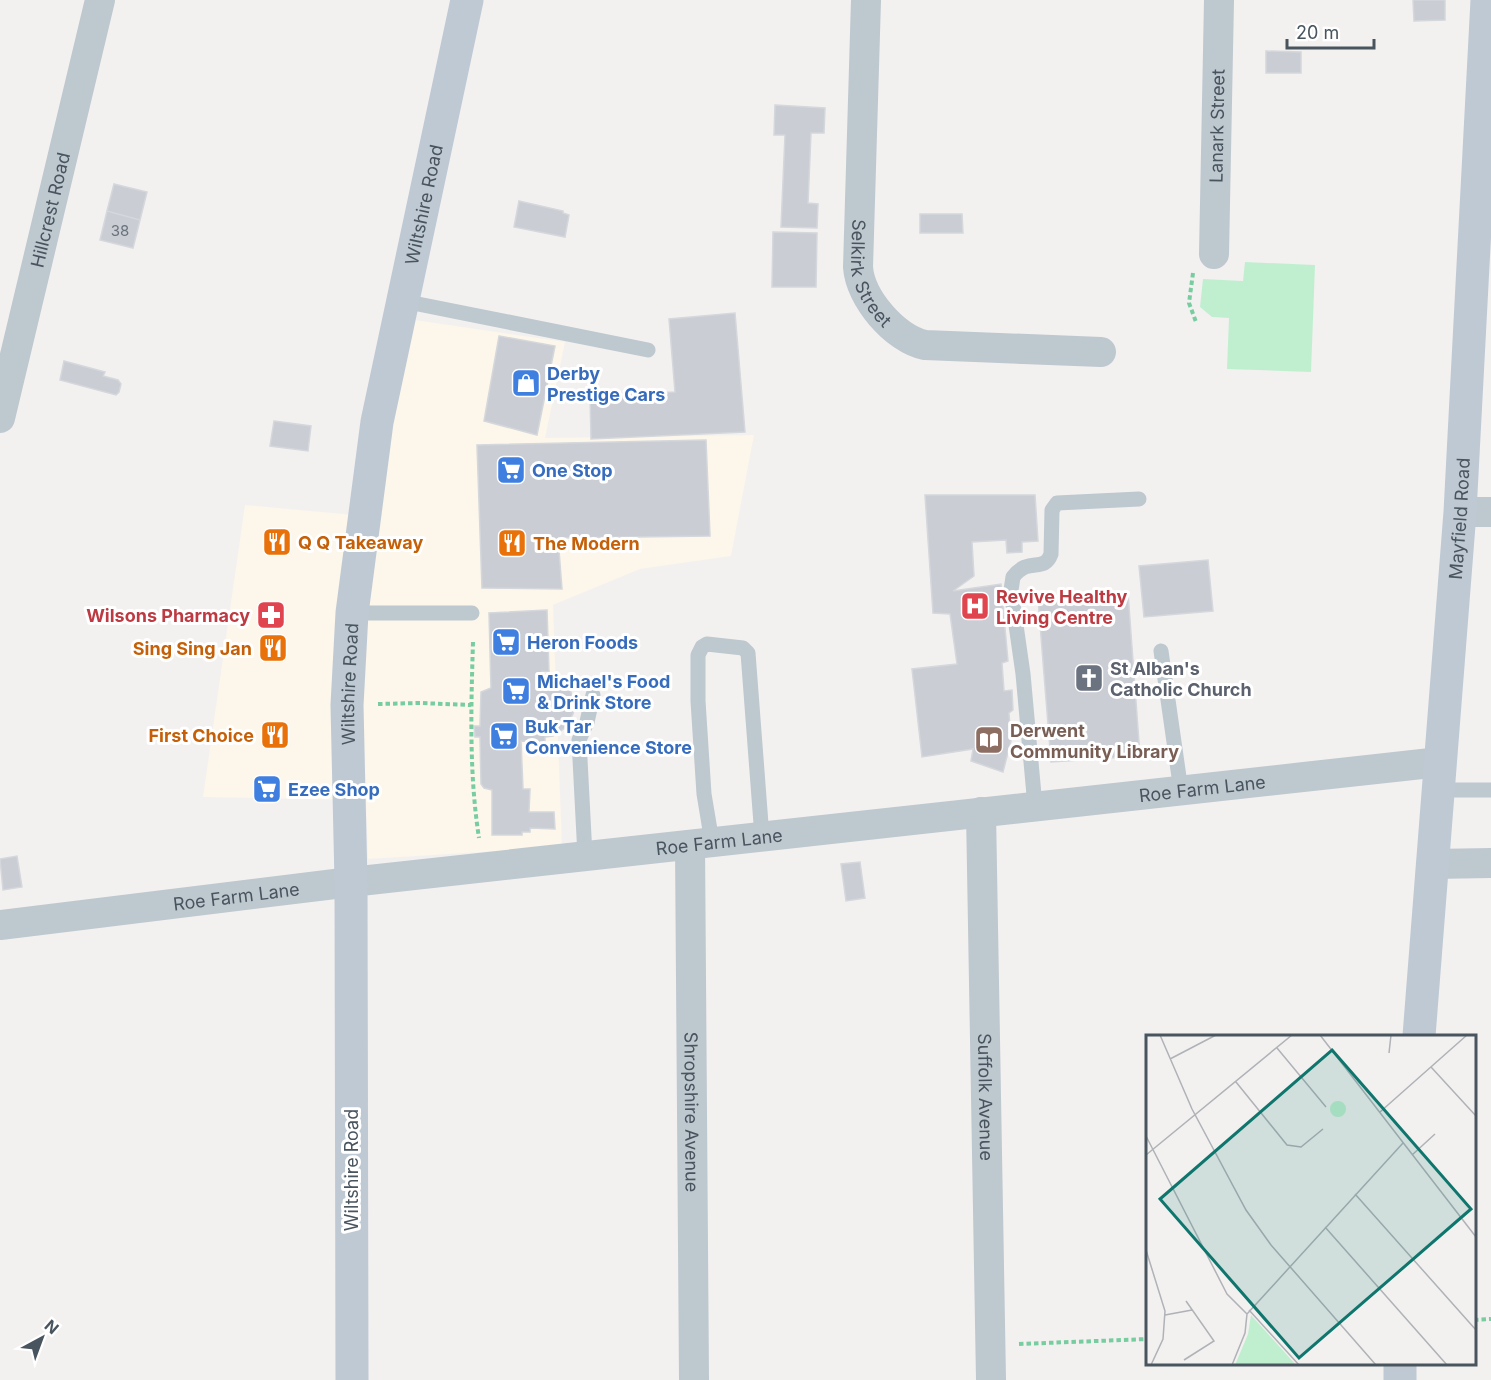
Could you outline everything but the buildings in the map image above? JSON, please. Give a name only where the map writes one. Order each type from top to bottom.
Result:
[{"type":"street","name":"Hillcrest Road","points":[[0,418],[100,0]]},
{"type":"street","name":"Wiltshire Road","points":[[352,1380],[351,882],[347,705],[352,613],[377,422],[467,0]]},
{"type":"street","name":"Selkirk Street","points":[[866,0],[858,267],[862,283],[880,313],[903,337],[925,345],[1101,352]]},
{"type":"street","name":"Lanark Street","points":[[1214,254],[1219,0]]},
{"type":"street","name":"Mayfield Road","points":[[1419,1035],[1439,776],[1475,512],[1487,0]]},
{"type":"street","name":"Roe Farm Lane","points":[[0,925],[351,882],[1035,806],[1181,791],[1439,776]]},
{"type":"street","name":"Suffolk Avenue","points":[[981,813],[992,1380]]},
{"type":"street","name":"Shropshire Avenue","points":[[694,1380],[701,843]]},
{"type":"street","points":[[1433,864],[1491,863]]},
{"type":"lane","points":[[403,301],[648,350]]},
{"type":"lane","points":[[1035,806],[1023,674],[1011,590],[1012,577],[1026,567],[1043,565],[1048,560],[1051,554],[1052,510],[1057,503],[1139,499]]},
{"type":"lane","points":[[352,613],[472,613]]},
{"type":"lane","points":[[701,843],[704,794],[698,700],[698,655],[706,644],[743,648],[748,653],[762,837]]},
{"type":"lane","points":[[1161,651],[1181,791]]},
{"type":"lane","points":[[585,856],[579,740],[587,722],[592,695]]},
{"type":"lane","points":[[1439,776],[1491,790]]},
{"type":"path","points":[[1196,322],[1190,303],[1195,256],[1214,254]]},
{"type":"path","points":[[473,642],[471,705],[475,808],[484,867]]},
{"type":"path","points":[[347,705],[420,703],[471,705]]},
{"type":"path","points":[[1476,1320],[1491,1319]]},
{"type":"path","points":[[992,1345],[1146,1339]]},
{"type":"shaded area","points":[[408,319],[565,342],[545,438],[754,435],[731,556],[640,569],[553,605],[562,847],[368,859],[366,800],[203,797],[245,505],[376,517]]},
{"type":"green space","points":[[1245,262],[1315,265],[1311,372],[1227,369],[1229,318],[1212,317],[1200,307],[1203,279],[1243,281]]},
{"type":"place","name":"Derby Prestige Cars","points":[[526,383]]},
{"type":"place","name":"One Stop","points":[[511,470]]},
{"type":"place","name":"Q Q Takeaway","points":[[277,542]]},
{"type":"place","name":"The Modern","points":[[512,543]]},
{"type":"place","name":"Revive Healthy Living Centre","points":[[975,606]]},
{"type":"place","name":"Wilsons Pharmacy","points":[[271,615]]},
{"type":"place","name":"Heron Foods","points":[[506,642]]},
{"type":"place","name":"Sing Sing Jan","points":[[273,648]]},
{"type":"place","name":"St Alban's Catholic Church","points":[[1089,678]]},
{"type":"place","name":"Michael's Food & Drink Store","points":[[516,691]]},
{"type":"place","name":"First Choice","points":[[275,735]]},
{"type":"place","name":"Buk Tar Convenience Store","points":[[504,736]]},
{"type":"place","name":"Derwent Community Library","points":[[989,740]]},
{"type":"place","name":"Ezee Shop","points":[[267,789]]}]
